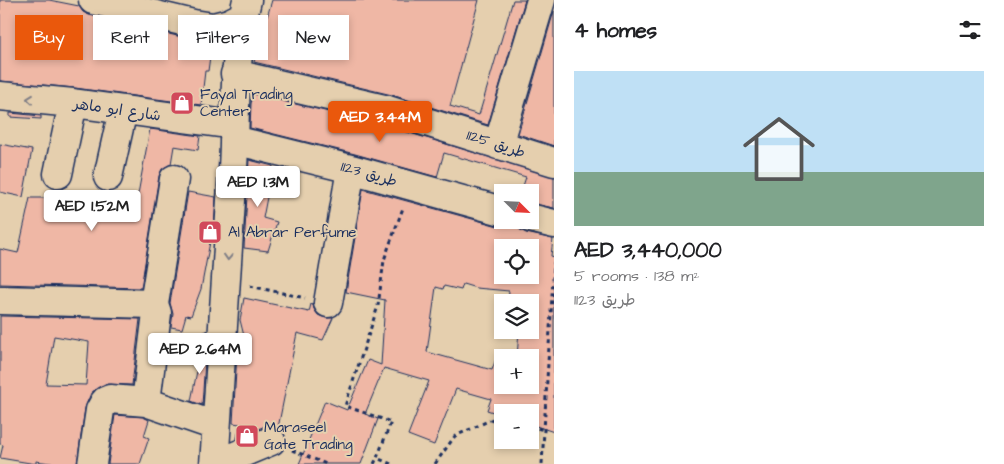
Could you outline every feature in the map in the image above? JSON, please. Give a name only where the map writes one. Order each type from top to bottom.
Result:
[{"type":"street","points":[[93,0],[141,6],[194,24],[213,27],[230,23],[245,8]]},
{"type":"street","points":[[498,145],[542,0]]},
{"type":"street","points":[[245,8],[235,74],[234,133],[215,464],[271,441]]},
{"type":"street","name":"طريق 1125","points":[[235,74],[388,110],[554,162]]},
{"type":"street","name":"شارع ابو ماهر","points":[[0,96],[123,110],[234,133]]},
{"type":"street","points":[[58,174],[73,104]]},
{"type":"street","points":[[108,177],[123,110]]},
{"type":"street","name":"طريق 1123","points":[[234,133],[351,169],[494,209]]},
{"type":"street","points":[[328,303],[351,169]]},
{"type":"street","points":[[146,402],[157,313],[154,304],[174,179]]},
{"type":"street","points":[[539,220],[554,224]]},
{"type":"street","points":[[0,300],[154,304]]},
{"type":"street","points":[[92,464],[100,410],[105,401],[110,399],[146,402],[204,422]]},
{"type":"path","points":[[374,464],[391,422],[345,406],[378,306],[384,260],[410,186]]},
{"type":"path","points":[[542,464],[552,336],[554,262]]},
{"type":"path","points":[[226,280],[328,303]]},
{"type":"path","points":[[435,464],[455,436],[494,418]]},
{"type":"path","points":[[539,429],[544,430]]},
{"type":"path","points":[[271,441],[326,464]]},
{"type":"path","points":[[377,458],[392,464]]},
{"type":"building","points":[[0,0],[49,0],[79,6],[83,12],[93,16],[93,60],[168,60],[168,34],[178,36],[178,60],[210,60],[208,71],[205,71],[201,105],[75,88],[0,81]]},
{"type":"building","points":[[272,0],[479,0],[450,106],[479,115],[513,0],[525,0],[488,125],[392,95],[254,62],[255,60],[268,60],[268,15]]},
{"type":"building","points":[[554,11],[554,146],[518,134]]},
{"type":"building","points":[[253,94],[384,125],[554,177],[554,208],[539,205],[539,184],[524,184],[526,177],[444,153],[437,177],[250,128]]},
{"type":"building","points":[[10,113],[41,116],[41,119],[10,117]]},
{"type":"building","points":[[150,129],[200,136],[198,150],[174,146],[171,164],[162,169],[159,176],[141,288],[0,284],[0,249],[18,253],[30,198],[90,198],[136,205]]},
{"type":"building","points":[[0,144],[32,150],[23,197],[0,192]]},
{"type":"building","points":[[249,160],[273,166],[263,218],[277,222],[268,251],[244,248]]},
{"type":"building","points":[[363,189],[494,225],[494,229],[519,229],[526,233],[553,239],[551,256],[554,257],[554,432],[539,427],[539,404],[494,404],[494,412],[487,410],[491,399],[456,389],[434,445],[408,435],[429,381],[384,368],[365,414],[378,419],[361,464],[299,464],[325,401],[347,410],[368,360],[381,365],[385,300],[346,292]],"holes":[[[463,284],[476,288],[509,291],[509,294],[539,294],[539,339],[518,339],[518,349],[539,349],[539,394],[494,394],[494,364],[492,370],[427,352],[436,287],[443,289],[444,286],[461,290]]]},
{"type":"building","points":[[188,192],[216,197],[213,243],[210,242],[201,289],[191,316],[186,315],[182,329],[171,327],[173,314],[170,303]]},
{"type":"building","points":[[244,298],[309,312],[311,304],[318,315],[333,318],[323,340],[297,333],[278,428],[265,426],[237,438],[240,424],[233,423],[238,335],[244,336],[240,320]]},
{"type":"building","points":[[0,316],[140,319],[132,385],[105,384],[91,393],[85,408],[77,464],[36,461],[36,464],[0,458],[3,445],[0,444]],"holes":[[[54,336],[89,342],[86,385],[46,384]]]},
{"type":"building","points":[[205,331],[207,331],[202,405],[191,401]]},
{"type":"building","points":[[115,415],[143,417],[149,420],[144,436],[149,438],[140,464],[108,464]]},
{"type":"place","name":"Fayal Trading Center","points":[[182,103]]},
{"type":"place","name":"Al Abrar Perfume","points":[[210,232]]},
{"type":"place","name":"Maraseel Gate Trading","points":[[247,436]]}]
